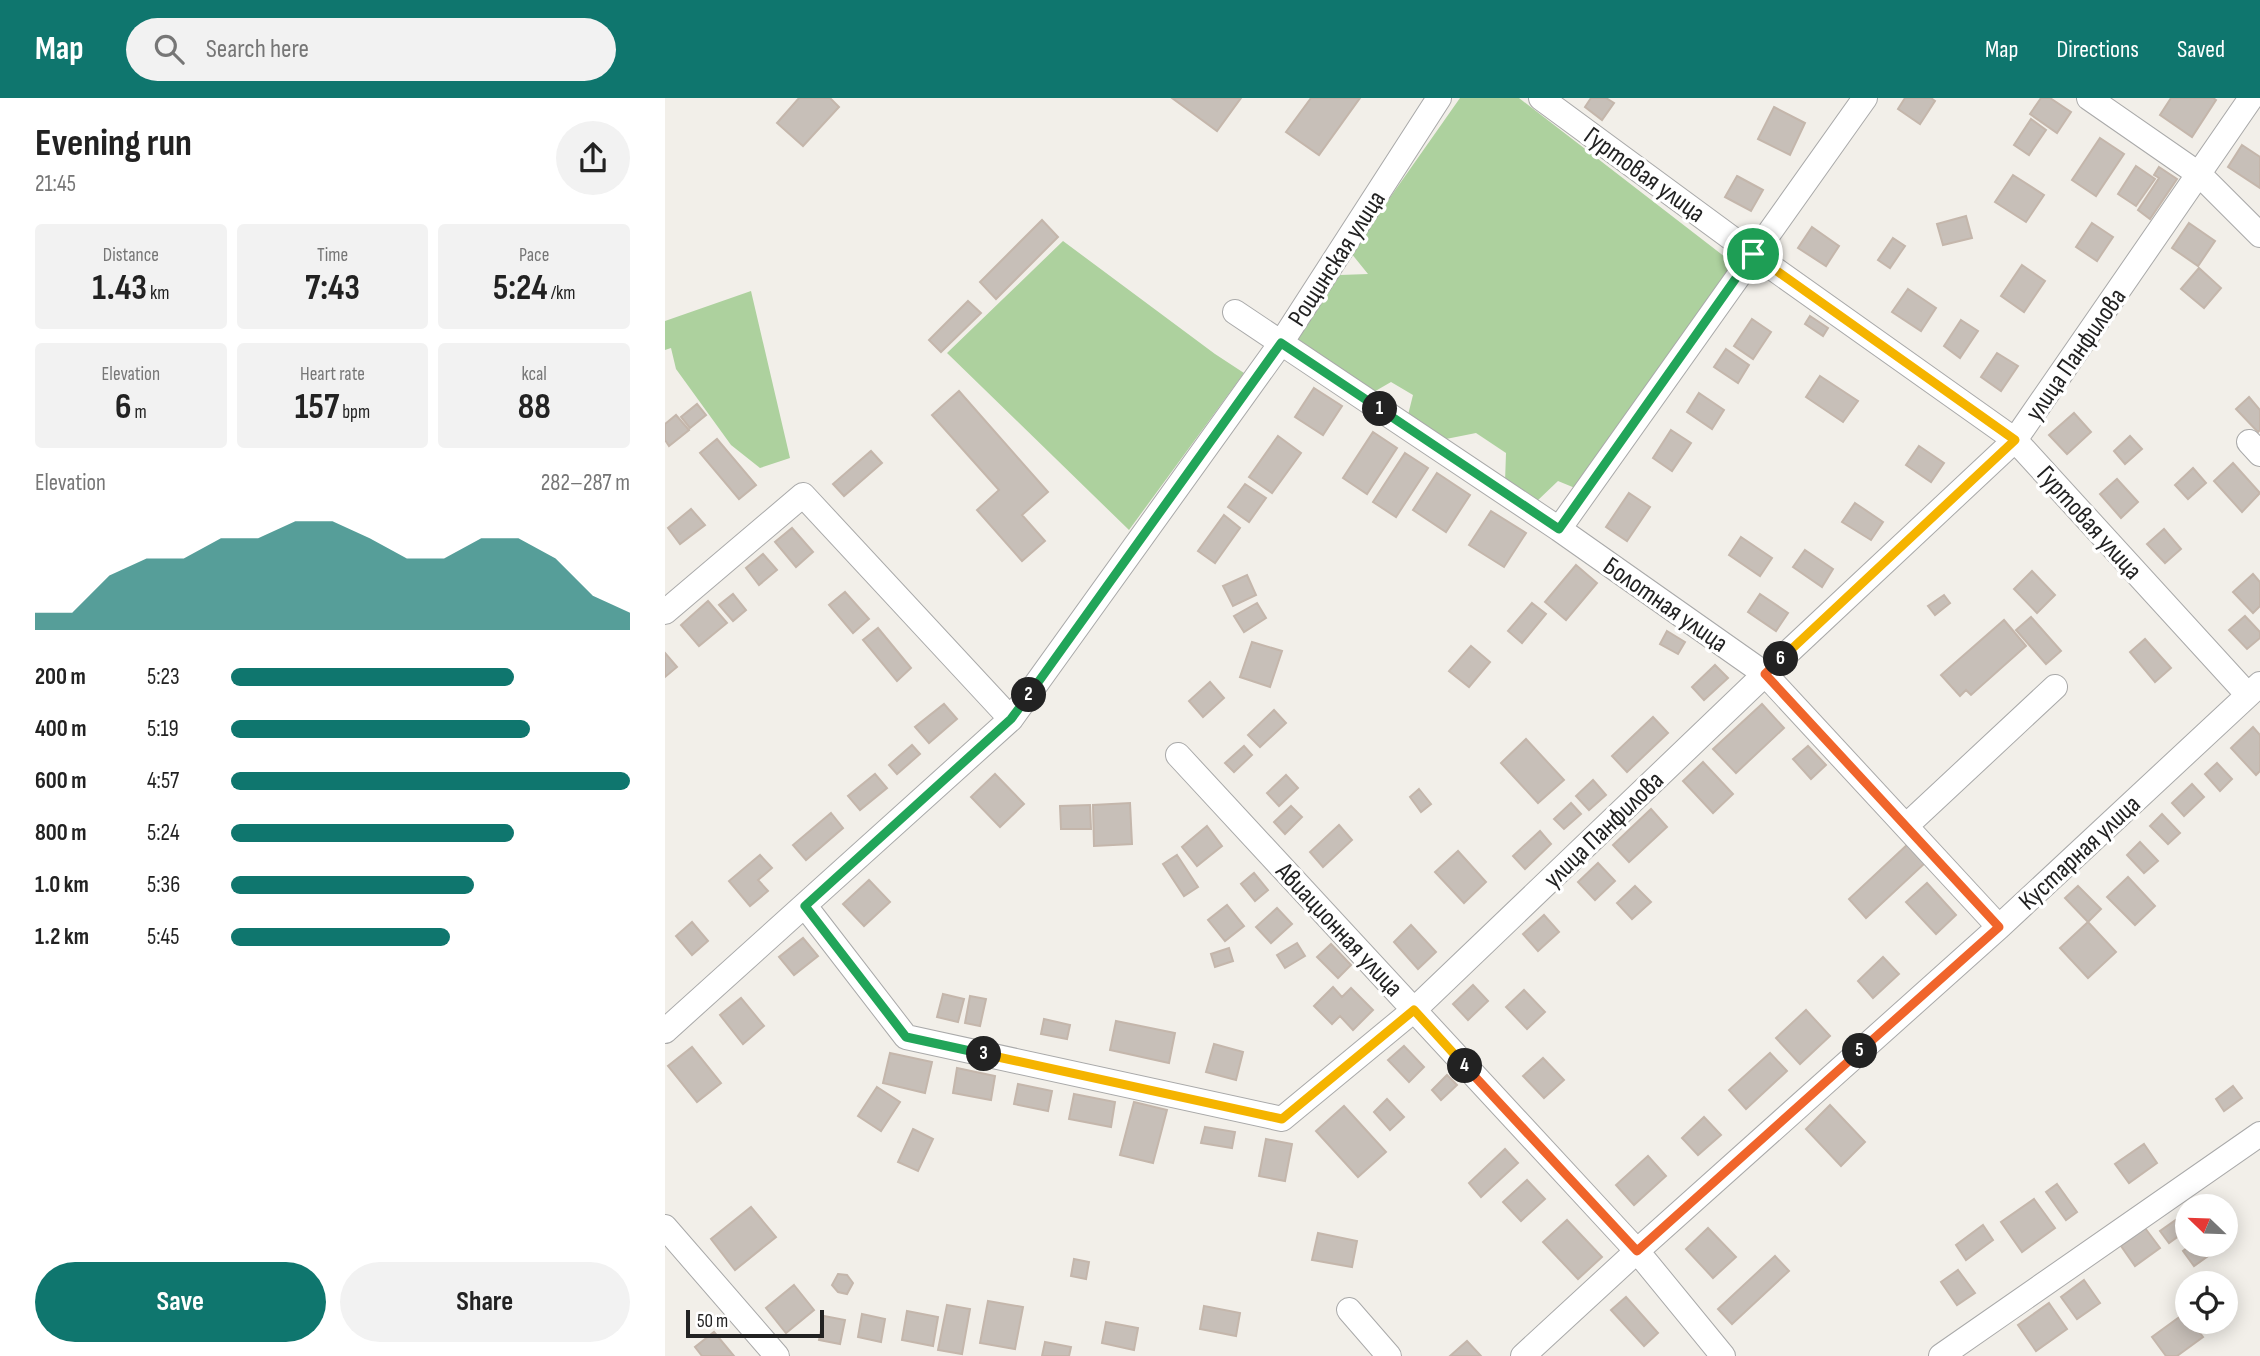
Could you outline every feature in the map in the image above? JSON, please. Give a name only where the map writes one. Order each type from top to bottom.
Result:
[{"type":"street","name":"Рощинская улица","points":[[665,1031],[1011,719],[1281,343],[1439,98]]},
{"type":"street","name":"Гуртовая улица","points":[[1541,98],[1753,254],[2015,440],[2254,690]]},
{"type":"street","points":[[1559,529],[1865,98]]},
{"type":"street","points":[[2089,98],[2200,174],[2260,235]]},
{"type":"street","name":"улица Панфилова","points":[[805,906],[906,1037],[1282,1119],[1414,1010],[1765,674],[2015,440],[2251,98]]},
{"type":"street","name":"Болотная улица","points":[[1235,312],[1559,529],[1765,674],[1999,927]]},
{"type":"street","points":[[665,612],[803,495],[1011,719]]},
{"type":"street","points":[[1906,826],[2056,687]]},
{"type":"street","name":"Кустарная улица","points":[[1523,1356],[1999,927],[2254,690]]},
{"type":"street","name":"Авиационная улица","points":[[1178,755],[1637,1251],[1723,1356]]},
{"type":"street","points":[[1941,1356],[2260,1134]]},
{"type":"street","points":[[665,1227],[777,1356]]},
{"type":"street","points":[[1349,1310],[1389,1356]]},
{"type":"green space","points":[[1460,98],[1519,98],[1738,267],[1575,488],[1558,481],[1536,502],[1505,482],[1506,453],[1476,433],[1441,440],[1407,419],[1413,395],[1391,382],[1372,393],[1297,339],[1340,275],[1368,274],[1351,253]]},
{"type":"green space","points":[[1063,241],[1244,373],[1129,530],[947,353]]},
{"type":"green space","points":[[751,291],[790,458],[760,468],[731,445],[676,369],[671,348],[665,350],[665,321]]},
{"type":"building","points":[[799,98],[830,98],[839,107],[803,146],[777,123]]},
{"type":"building","points":[[1172,98],[1241,98],[1217,131]]},
{"type":"building","points":[[1311,98],[1360,98],[1319,155],[1286,132]]},
{"type":"building","points":[[1591,98],[1606,98],[1614,103],[1602,120],[1585,107]]},
{"type":"building","points":[[1905,98],[1931,98],[1935,101],[1920,124],[1898,109]]},
{"type":"building","points":[[2041,98],[2050,98],[2071,112],[2057,133],[2030,114]]},
{"type":"building","points":[[2171,98],[2216,100],[2192,137],[2160,115]]},
{"type":"building","points":[[1774,107],[1805,123],[1790,155],[1758,139]]},
{"type":"building","points":[[2031,119],[2046,130],[2029,155],[2014,145]]},
{"type":"building","points":[[2100,138],[2124,154],[2096,196],[2072,180]]},
{"type":"building","points":[[2242,145],[2260,157],[2260,188],[2228,167]]},
{"type":"building","points":[[2136,166],[2155,179],[2136,206],[2118,194]]},
{"type":"building","points":[[2159,167],[2177,179],[2150,219],[2138,210],[2159,178],[2154,175]]},
{"type":"building","points":[[2013,175],[2044,195],[2026,222],[1995,202]]},
{"type":"building","points":[[1737,176],[1763,190],[1751,211],[1725,197]]},
{"type":"building","points":[[1966,216],[1972,238],[1943,245],[1937,224]]},
{"type":"building","points":[[1042,220],[1058,237],[996,299],[980,282]]},
{"type":"building","points":[[2092,223],[2113,237],[2097,261],[2076,247]]},
{"type":"building","points":[[2189,223],[2215,241],[2198,266],[2172,248]]},
{"type":"building","points":[[1812,227],[1839,246],[1826,266],[1798,248]]},
{"type":"building","points":[[1893,238],[1905,246],[1890,268],[1878,260]]},
{"type":"building","points":[[2022,265],[2045,281],[2024,312],[2001,296]]},
{"type":"building","points":[[2199,268],[2221,288],[2204,308],[2181,289]]},
{"type":"building","points":[[1908,289],[1936,308],[1921,331],[1892,312]]},
{"type":"building","points":[[968,301],[981,313],[941,352],[929,340]]},
{"type":"building","points":[[1810,316],[1828,328],[1823,336],[1805,324]]},
{"type":"building","points":[[1752,319],[1771,332],[1753,359],[1734,346]]},
{"type":"building","points":[[1961,320],[1978,331],[1960,358],[1944,346]]},
{"type":"building","points":[[1726,349],[1749,365],[1738,383],[1714,367]]},
{"type":"building","points":[[1997,353],[2018,366],[2001,391],[1981,377]]},
{"type":"building","points":[[1820,376],[1858,401],[1843,422],[1806,397]]},
{"type":"building","points":[[1314,388],[1342,406],[1323,435],[1295,417]]},
{"type":"building","points":[[959,391],[1048,492],[1022,515],[1045,541],[1022,561],[977,510],[999,490],[932,415]]},
{"type":"building","points":[[1699,393],[1724,410],[1712,429],[1687,412]]},
{"type":"building","points":[[2249,397],[2260,410],[2258,432],[2236,409]]},
{"type":"building","points":[[697,404],[706,415],[690,428],[681,417]]},
{"type":"building","points":[[2074,413],[2091,432],[2067,454],[2049,435]]},
{"type":"building","points":[[676,415],[689,430],[669,446],[665,440],[665,424]]},
{"type":"building","points":[[1671,430],[1691,443],[1672,471],[1653,458]]},
{"type":"building","points":[[1373,432],[1397,448],[1367,494],[1343,478]]},
{"type":"building","points":[[1278,436],[1301,453],[1272,493],[1249,477]]},
{"type":"building","points":[[2130,436],[2142,449],[2125,464],[2114,451]]},
{"type":"building","points":[[717,439],[756,485],[739,499],[700,453]]},
{"type":"building","points":[[1919,446],[1944,463],[1931,482],[1906,465]]},
{"type":"building","points":[[871,451],[882,463],[844,496],[833,484]]},
{"type":"building","points":[[1405,453],[1428,468],[1396,517],[1373,502]]},
{"type":"building","points":[[2233,463],[2260,493],[2242,512],[2214,481]]},
{"type":"building","points":[[2193,468],[2206,483],[2188,499],[2175,485]]},
{"type":"building","points":[[1437,473],[1470,495],[1446,532],[1413,510]]},
{"type":"building","points":[[2117,479],[2138,502],[2121,518],[2100,494]]},
{"type":"building","points":[[1245,484],[1266,498],[1249,522],[1228,507]]},
{"type":"building","points":[[1629,493],[1650,507],[1627,541],[1606,527]]},
{"type":"building","points":[[1855,503],[1883,522],[1871,540],[1842,522]]},
{"type":"building","points":[[691,509],[705,525],[680,544],[668,528]]},
{"type":"building","points":[[1491,511],[1526,533],[1504,567],[1469,545]]},
{"type":"building","points":[[1224,515],[1240,528],[1215,563],[1198,551]]},
{"type":"building","points":[[792,528],[813,552],[796,567],[775,542]]},
{"type":"building","points":[[2164,529],[2181,549],[2165,563],[2147,544]]},
{"type":"building","points":[[1741,537],[1772,558],[1760,576],[1729,555]]},
{"type":"building","points":[[1805,550],[1833,569],[1822,587],[1793,567]]},
{"type":"building","points":[[763,554],[777,570],[759,585],[746,568]]},
{"type":"building","points":[[1576,565],[1597,583],[1566,620],[1545,602]]},
{"type":"building","points":[[2032,571],[2055,595],[2037,613],[2014,589]]},
{"type":"building","points":[[2253,574],[2260,582],[2260,606],[2253,613],[2233,592]]},
{"type":"building","points":[[1247,575],[1256,595],[1233,606],[1223,586]]},
{"type":"building","points":[[845,592],[869,619],[853,633],[829,605]]},
{"type":"building","points":[[733,594],[746,610],[733,621],[719,605]]},
{"type":"building","points":[[1760,594],[1788,613],[1776,631],[1748,612]]},
{"type":"building","points":[[1944,595],[1950,603],[1935,615],[1928,606]]},
{"type":"building","points":[[708,601],[727,623],[699,646],[681,625]]},
{"type":"building","points":[[1257,603],[1266,618],[1244,632],[1234,616]]},
{"type":"building","points":[[1532,603],[1546,614],[1522,643],[1508,631]]},
{"type":"building","points":[[2245,616],[2260,632],[2260,638],[2247,649],[2229,630]]},
{"type":"building","points":[[2031,617],[2061,651],[2046,664],[2016,630]]},
{"type":"building","points":[[2004,620],[2026,646],[1971,695],[1966,690],[1960,696],[1941,675]]},
{"type":"building","points":[[878,628],[911,668],[897,681],[863,640]]},
{"type":"building","points":[[1667,631],[1685,642],[1678,654],[1660,644]]},
{"type":"building","points":[[2145,639],[2171,668],[2155,682],[2130,652]]},
{"type":"building","points":[[1252,642],[1282,651],[1270,687],[1240,677]]},
{"type":"building","points":[[1471,646],[1490,662],[1469,687],[1449,671]]},
{"type":"building","points":[[665,653],[677,667],[665,677]]},
{"type":"building","points":[[1715,665],[1728,678],[1704,700],[1692,687]]},
{"type":"building","points":[[1210,682],[1224,698],[1203,717],[1189,701]]},
{"type":"building","points":[[944,704],[957,719],[929,743],[915,727]]},
{"type":"building","points":[[1762,704],[1784,728],[1736,773],[1713,749]]},
{"type":"building","points":[[1274,710],[1286,723],[1260,747],[1248,735]]},
{"type":"building","points":[[1653,717],[1668,733],[1627,772],[1612,756]]},
{"type":"building","points":[[2253,727],[2260,735],[2260,771],[2256,775],[2231,748]]},
{"type":"building","points":[[1526,739],[1564,780],[1538,803],[1501,763]]},
{"type":"building","points":[[912,745],[920,754],[897,774],[889,765]]},
{"type":"building","points":[[1244,746],[1252,755],[1234,772],[1225,763]]},
{"type":"building","points":[[1808,746],[1826,765],[1811,779],[1793,759]]},
{"type":"building","points":[[1703,762],[1733,794],[1713,813],[1683,781]]},
{"type":"building","points":[[2217,763],[2232,779],[2220,791],[2205,774]]},
{"type":"building","points":[[875,774],[887,788],[860,810],[848,796]]},
{"type":"building","points":[[995,774],[1024,804],[1000,827],[971,797]]},
{"type":"building","points":[[1286,775],[1298,788],[1279,806],[1267,793]]},
{"type":"building","points":[[1593,780],[1606,795],[1589,810],[1576,796]]},
{"type":"building","points":[[2192,784],[2204,797],[2184,816],[2172,803]]},
{"type":"building","points":[[1419,789],[1431,804],[1421,812],[1410,797]]},
{"type":"building","points":[[1130,803],[1132,844],[1094,846],[1093,805]]},
{"type":"building","points":[[1571,803],[1581,814],[1564,829],[1554,819]]},
{"type":"building","points":[[1090,805],[1091,829],[1061,829],[1060,806]]},
{"type":"building","points":[[1291,806],[1302,817],[1285,834],[1274,822]]},
{"type":"building","points":[[1651,809],[1667,827],[1629,862],[1613,845]]},
{"type":"building","points":[[831,813],[843,828],[806,860],[793,845]]},
{"type":"building","points":[[2162,814],[2180,833],[2168,844],[2150,826]]},
{"type":"building","points":[[1339,825],[1352,840],[1323,867],[1310,852]]},
{"type":"building","points":[[1207,826],[1222,846],[1197,866],[1182,847]]},
{"type":"building","points":[[1540,831],[1551,844],[1525,869],[1513,856]]},
{"type":"building","points":[[2140,842],[2158,861],[2144,873],[2127,855]]},
{"type":"building","points":[[1908,844],[1925,863],[1866,918],[1849,899]]},
{"type":"building","points":[[1458,851],[1486,882],[1464,903],[1435,872]]},
{"type":"building","points":[[760,855],[772,868],[758,880],[768,891],[750,906],[729,881]]},
{"type":"building","points":[[1177,855],[1198,887],[1184,896],[1163,864]]},
{"type":"building","points":[[1598,863],[1615,881],[1595,900],[1578,882]]},
{"type":"building","points":[[1254,873],[1268,890],[1255,901],[1241,884]]},
{"type":"building","points":[[2128,877],[2155,906],[2135,925],[2107,897]]},
{"type":"building","points":[[869,880],[890,902],[864,926],[843,904]]},
{"type":"building","points":[[1927,883],[1956,915],[1936,934],[1906,902]]},
{"type":"building","points":[[1635,886],[1651,902],[1632,919],[1617,903]]},
{"type":"building","points":[[2078,886],[2101,909],[2088,922],[2065,898]]},
{"type":"building","points":[[1227,905],[1244,926],[1225,941],[1208,920]]},
{"type":"building","points":[[1277,908],[1292,924],[1271,943],[1256,927]]},
{"type":"building","points":[[1544,915],[1559,932],[1538,951],[1523,934]]},
{"type":"building","points":[[692,922],[708,941],[692,955],[676,936]]},
{"type":"building","points":[[2088,922],[2116,952],[2088,978],[2060,948]]},
{"type":"building","points":[[1411,925],[1436,952],[1418,969],[1394,942]]},
{"type":"building","points":[[803,938],[818,956],[794,975],[779,957]]},
{"type":"building","points":[[1297,943],[1305,956],[1285,968],[1277,955]]},
{"type":"building","points":[[1331,944],[1351,965],[1338,978],[1317,957]]},
{"type":"building","points":[[1229,948],[1233,961],[1215,967],[1211,954]]},
{"type":"building","points":[[1883,957],[1899,974],[1873,998],[1858,981]]},
{"type":"building","points":[[1473,985],[1488,1001],[1468,1020],[1453,1004]]},
{"type":"building","points":[[1333,987],[1342,997],[1351,988],[1373,1010],[1353,1030],[1340,1016],[1332,1024],[1314,1006]]},
{"type":"building","points":[[1524,990],[1545,1012],[1527,1029],[1506,1007]]},
{"type":"building","points":[[943,994],[964,999],[958,1022],[937,1017]]},
{"type":"building","points":[[970,996],[986,999],[980,1026],[965,1023]]},
{"type":"building","points":[[741,998],[764,1026],[743,1044],[720,1015]]},
{"type":"building","points":[[1806,1010],[1830,1036],[1800,1064],[1776,1038]]},
{"type":"building","points":[[1044,1019],[1070,1025],[1067,1039],[1041,1034]]},
{"type":"building","points":[[1116,1021],[1175,1033],[1169,1063],[1110,1050]]},
{"type":"building","points":[[1214,1044],[1243,1052],[1236,1080],[1206,1072]]},
{"type":"building","points":[[1404,1046],[1424,1067],[1409,1082],[1388,1060]]},
{"type":"building","points":[[692,1047],[721,1083],[697,1102],[668,1066]]},
{"type":"building","points":[[890,1053],[932,1062],[925,1093],[883,1083]]},
{"type":"building","points":[[1770,1053],[1787,1071],[1746,1109],[1729,1090]]},
{"type":"building","points":[[1543,1058],[1564,1080],[1544,1098],[1523,1076]]},
{"type":"building","points":[[957,1068],[995,1076],[991,1100],[953,1093]]},
{"type":"building","points":[[1447,1075],[1457,1085],[1441,1100],[1432,1090]]},
{"type":"building","points":[[1018,1084],[1052,1091],[1048,1111],[1014,1104]]},
{"type":"building","points":[[2233,1086],[2242,1098],[2224,1111],[2216,1099]]},
{"type":"building","points":[[877,1087],[900,1102],[881,1131],[858,1116]]},
{"type":"building","points":[[1074,1094],[1115,1102],[1111,1127],[1069,1119]]},
{"type":"building","points":[[1387,1099],[1404,1117],[1390,1130],[1374,1112]]},
{"type":"building","points":[[1134,1102],[1167,1110],[1153,1163],[1120,1155]]},
{"type":"building","points":[[1830,1105],[1865,1142],[1841,1166],[1806,1129]]},
{"type":"building","points":[[1344,1106],[1386,1152],[1358,1177],[1316,1131]]},
{"type":"building","points":[[1704,1117],[1721,1135],[1698,1155],[1682,1138]]},
{"type":"building","points":[[1205,1127],[1235,1132],[1232,1148],[1201,1143]]},
{"type":"building","points":[[913,1129],[933,1139],[918,1171],[898,1162]]},
{"type":"building","points":[[1266,1139],[1292,1144],[1285,1181],[1259,1176]]},
{"type":"building","points":[[2144,1144],[2157,1163],[2129,1183],[2115,1164]]},
{"type":"building","points":[[1505,1149],[1518,1163],[1481,1197],[1469,1183]]},
{"type":"building","points":[[1648,1156],[1666,1176],[1634,1205],[1616,1185]]},
{"type":"building","points":[[1527,1180],[1545,1199],[1521,1221],[1503,1202]]},
{"type":"building","points":[[2057,1184],[2077,1212],[2066,1220],[2046,1192]]},
{"type":"building","points":[[2034,1199],[2055,1228],[2022,1252],[2001,1222]]},
{"type":"building","points":[[751,1207],[776,1237],[735,1270],[711,1239]]},
{"type":"building","points":[[1567,1220],[1602,1257],[1578,1279],[1543,1242]]},
{"type":"building","points":[[2175,1220],[2175,1239],[2169,1243],[2160,1231]]},
{"type":"building","points":[[1983,1225],[1993,1240],[1966,1260],[1956,1245]]},
{"type":"building","points":[[1708,1228],[1736,1257],[1713,1278],[1686,1249]]},
{"type":"building","points":[[2145,1228],[2160,1248],[2135,1266],[2121,1246]]},
{"type":"building","points":[[1318,1233],[1357,1241],[1352,1267],[1312,1260]]},
{"type":"building","points":[[1775,1256],[1789,1271],[1732,1324],[1718,1309]]},
{"type":"building","points":[[2187,1257],[2207,1257],[2194,1266]]},
{"type":"building","points":[[1074,1259],[1089,1262],[1086,1279],[1071,1276]]},
{"type":"building","points":[[1958,1270],[1975,1293],[1957,1305],[1941,1282]]},
{"type":"building","points":[[838,1274],[847,1275],[853,1283],[847,1294],[838,1292],[832,1285]]},
{"type":"building","points":[[2084,1280],[2100,1303],[2077,1319],[2061,1297]]},
{"type":"building","points":[[794,1285],[814,1310],[786,1333],[766,1308]]},
{"type":"building","points":[[1626,1297],[1658,1333],[1644,1346],[1611,1310]]},
{"type":"building","points":[[988,1301],[1023,1307],[1015,1349],[980,1343]]},
{"type":"building","points":[[2049,1303],[2067,1329],[2036,1351],[2018,1325]]},
{"type":"building","points":[[947,1305],[970,1309],[962,1354],[938,1350]]},
{"type":"building","points":[[1204,1306],[1240,1313],[1236,1336],[1200,1329]]},
{"type":"building","points":[[907,1311],[938,1317],[933,1346],[902,1340]]},
{"type":"building","points":[[862,1314],[885,1319],[881,1342],[858,1337]]},
{"type":"building","points":[[824,1316],[845,1320],[840,1344],[819,1340]]},
{"type":"building","points":[[2175,1320],[2175,1334],[2201,1334],[2203,1337],[2177,1356],[2166,1356],[2152,1337]]},
{"type":"building","points":[[1106,1322],[1138,1328],[1134,1350],[1102,1343]]},
{"type":"building","points":[[714,1332],[734,1356],[702,1356],[695,1347]]},
{"type":"building","points":[[1467,1341],[1481,1356],[1450,1356]]},
{"type":"building","points":[[1045,1342],[1071,1347],[1069,1356],[1042,1356]]},
{"type":"route","points":[[1753,254],[2015,440],[1765,674],[1999,927],[1637,1251],[1414,1010],[1282,1119],[906,1037],[805,906],[1011,719],[1281,343],[1559,529],[1753,254]]}]
